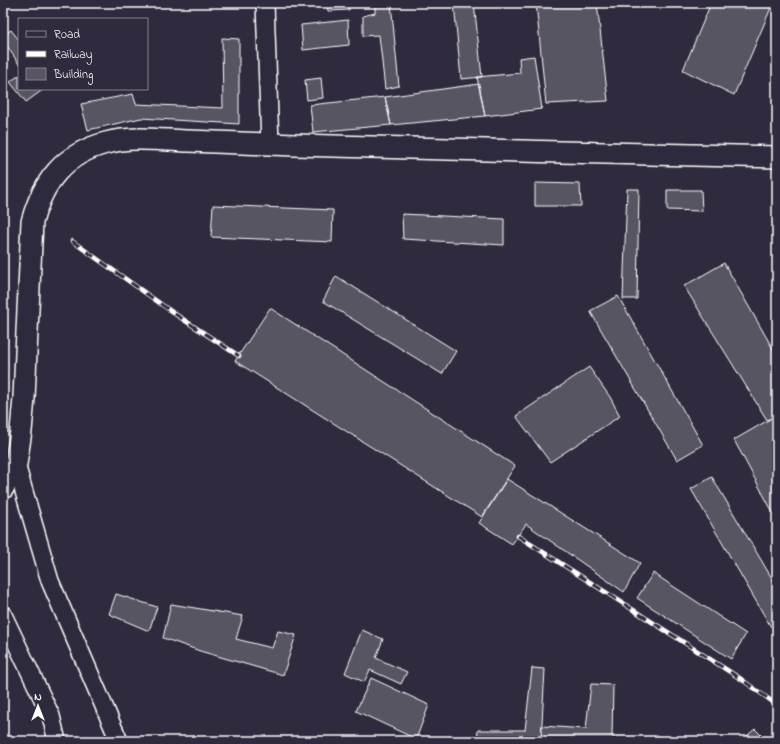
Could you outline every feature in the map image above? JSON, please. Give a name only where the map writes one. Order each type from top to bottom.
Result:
[{"type":"main road","points":[[3,488],[16,464],[21,431],[24,398],[32,222],[37,203],[45,187],[56,172],[69,160],[87,151],[106,143],[126,140],[777,157]]},
{"type":"street","points":[[264,3],[270,144]]},
{"type":"street","points":[[16,464],[50,581],[119,741]]},
{"type":"street","points":[[3,615],[51,716],[58,741]]},
{"type":"building","points":[[327,3],[349,3],[349,10],[328,11]]},
{"type":"building","points":[[375,3],[391,3],[399,86],[385,89],[379,35],[363,36],[363,16],[375,13]]},
{"type":"building","points":[[454,3],[474,3],[482,77],[461,79]]},
{"type":"building","points":[[536,3],[597,3],[608,101],[546,104]]},
{"type":"building","points":[[711,3],[773,3],[734,95],[683,70]]},
{"type":"building","points":[[348,20],[349,45],[303,50],[301,25]]},
{"type":"building","points":[[11,30],[18,39],[18,62],[3,40],[3,35]]},
{"type":"building","points":[[222,38],[239,39],[239,124],[141,118],[88,130],[81,104],[133,94],[136,104],[223,108]]},
{"type":"building","points":[[534,56],[542,109],[485,116],[477,77],[520,73],[519,58]]},
{"type":"building","points":[[18,76],[18,90],[43,90],[26,102],[10,82]]},
{"type":"building","points":[[321,78],[323,98],[307,100],[305,80]]},
{"type":"building","points":[[479,84],[485,116],[391,125],[385,97]]},
{"type":"building","points":[[385,97],[391,125],[313,132],[310,105]]},
{"type":"building","points":[[535,183],[580,184],[581,206],[535,206]]},
{"type":"building","points":[[627,189],[639,189],[637,299],[623,299]]},
{"type":"building","points":[[667,190],[701,190],[702,211],[667,210]]},
{"type":"building","points":[[213,205],[333,210],[332,242],[211,237]]},
{"type":"building","points":[[402,214],[504,219],[504,245],[403,239]]},
{"type":"building","points":[[724,263],[777,356],[777,415],[767,420],[684,286]]},
{"type":"building","points":[[336,276],[456,351],[442,374],[323,301]]},
{"type":"building","points":[[618,296],[703,445],[677,460],[590,311]]},
{"type":"building","points":[[270,308],[515,466],[482,517],[235,361]]},
{"type":"building","points":[[589,367],[610,397],[620,416],[550,462],[516,416]]},
{"type":"building","points":[[777,415],[777,520],[734,440]]},
{"type":"building","points":[[712,477],[777,587],[777,623],[771,627],[691,489]]},
{"type":"building","points":[[507,479],[640,563],[624,592],[526,524],[512,544],[479,523]]},
{"type":"building","points":[[653,573],[746,634],[731,659],[637,598]]},
{"type":"building","points":[[116,594],[157,607],[149,631],[109,614]]},
{"type":"building","points":[[171,604],[243,616],[236,639],[272,648],[278,631],[296,635],[283,675],[200,651],[163,638]]},
{"type":"building","points":[[362,630],[383,639],[376,658],[407,672],[401,684],[370,670],[364,682],[345,673]]},
{"type":"building","points":[[532,668],[545,669],[541,741],[477,741],[478,730],[525,730]]},
{"type":"building","points":[[371,678],[429,705],[416,739],[356,711]]},
{"type":"building","points":[[591,684],[613,685],[612,737],[666,741],[541,741],[542,726],[586,729]]},
{"type":"building","points":[[755,729],[763,737],[759,741],[741,741]]},
{"type":"railway","points":[[72,241],[175,314],[239,356]]},
{"type":"railway","points":[[518,536],[741,679],[777,705]]}]
